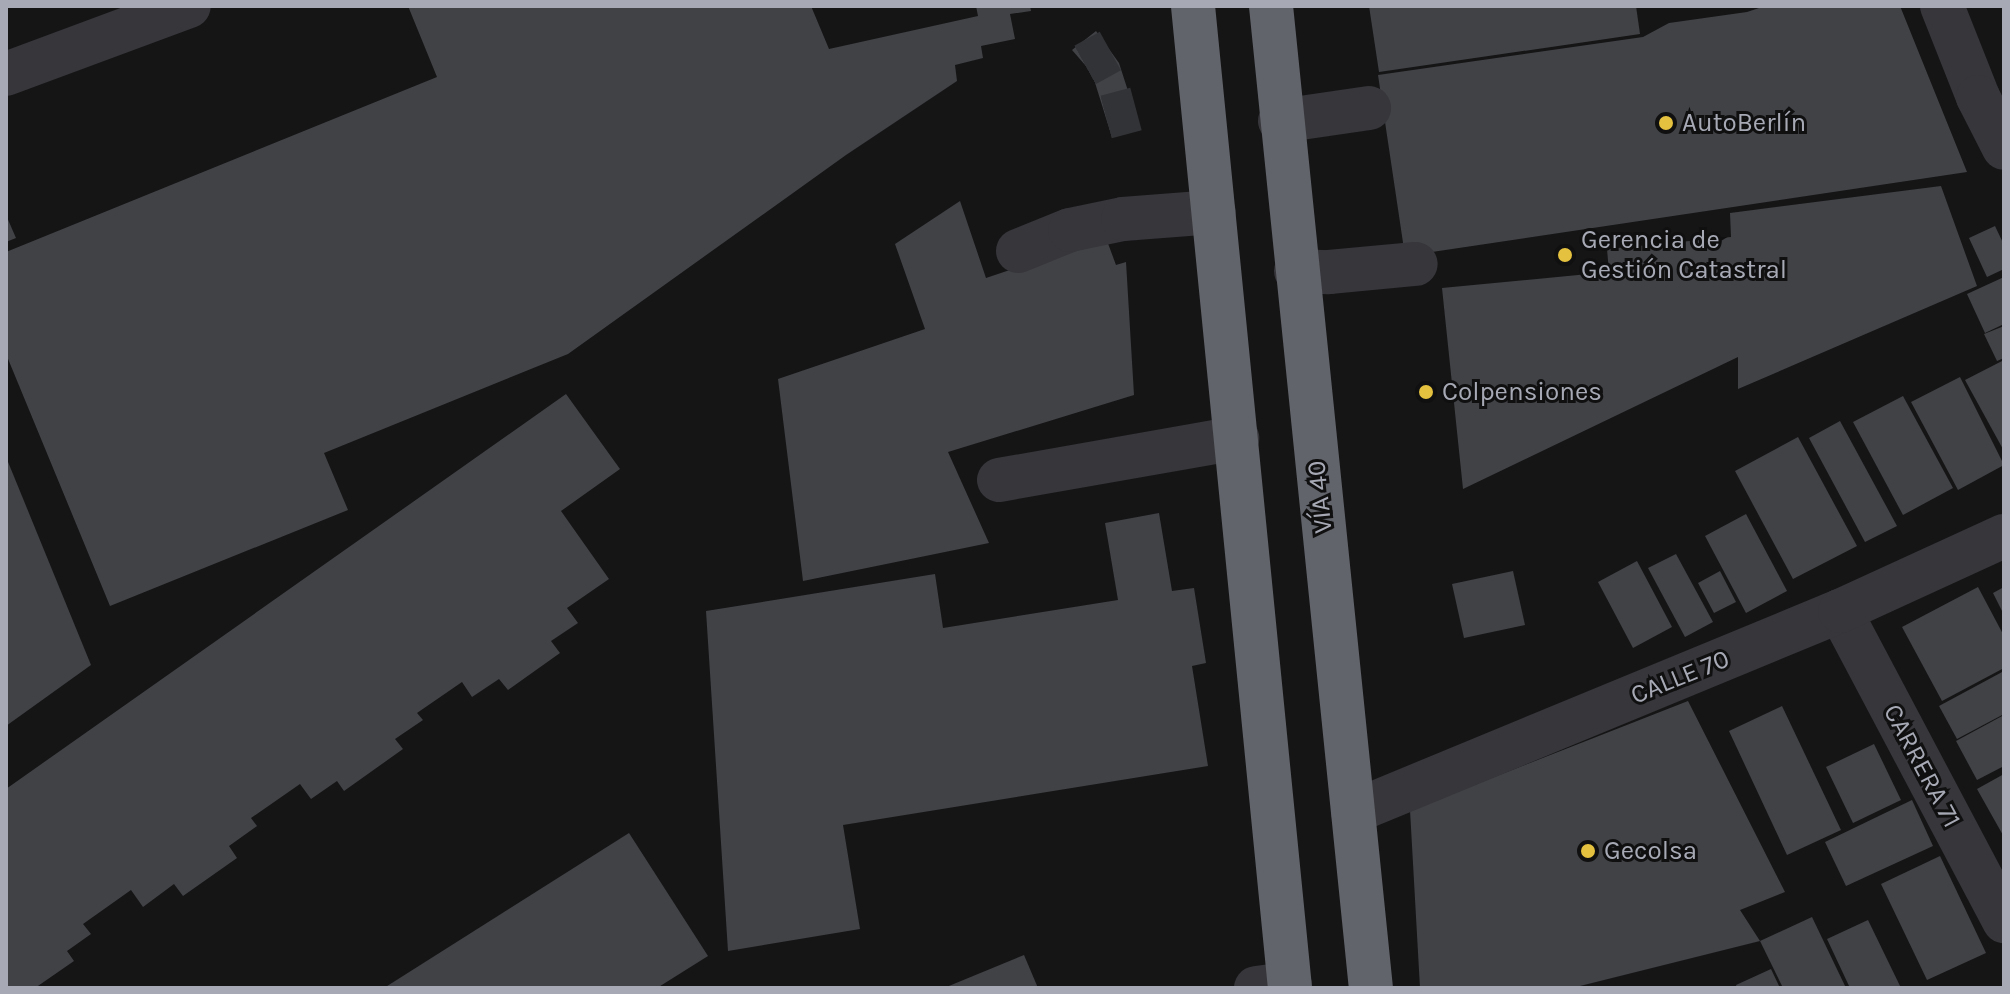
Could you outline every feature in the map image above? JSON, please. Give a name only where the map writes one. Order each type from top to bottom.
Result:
[{"type":"highway","points":[[1193,6],[1237,438],[1279,987]]},
{"type":"highway","name":"VÍA 40","points":[[1271,6],[1280,121],[1371,988]]},
{"type":"street","points":[[6,74],[189,6]]},
{"type":"street","points":[[1942,6],[1978,97],[2004,148]]},
{"type":"street","points":[[1280,121],[1369,108]]},
{"type":"street","points":[[1018,251],[1070,230],[1123,219],[1214,212]]},
{"type":"street","points":[[1296,271],[1329,272],[1416,264]]},
{"type":"street","points":[[999,480],[1237,438]]},
{"type":"street","name":"CALLE 70","points":[[1353,812],[1840,611],[2004,536]]},
{"type":"street","name":"CARRERA 71","points":[[1840,611],[2004,921]]},
{"type":"building","points":[[408,6],[811,6],[829,49],[978,16],[976,6],[1030,6],[1031,11],[1010,14],[1015,39],[981,46],[983,58],[955,65],[957,81],[846,155],[568,354],[324,453],[348,510],[110,606],[6,354],[6,252],[437,77]]},
{"type":"building","points":[[1369,6],[1636,6],[1640,34],[1379,72]]},
{"type":"building","name":"AutoBerlín","points":[[1765,6],[1900,6],[1967,172],[1405,256],[1378,75],[1643,37],[1669,23],[1747,12]]},
{"type":"building","points":[[1096,31],[1119,63],[1139,125],[1110,131],[1092,73],[1072,50]]},
{"type":"building","points":[[1941,186],[1977,286],[1738,389],[1738,357],[1463,489],[1442,288],[1609,272],[1607,249],[1731,237],[1730,213]]},
{"type":"building","points":[[960,201],[986,278],[1106,238],[1116,265],[1126,262],[1134,395],[948,452],[989,543],[803,581],[778,379],[925,329],[895,244]]},
{"type":"building","points":[[6,215],[16,238],[6,242]]},
{"type":"building","points":[[1995,226],[2004,245],[2004,269],[1987,277],[1969,238]]},
{"type":"building","points":[[2004,277],[2004,324],[1985,333],[1967,294]]},
{"type":"building","points":[[2004,326],[2004,358],[1997,361],[1984,334]]},
{"type":"building","points":[[2004,360],[2004,451],[1965,380]]},
{"type":"building","points":[[1960,377],[2004,465],[1958,490],[1911,402]]},
{"type":"building","points":[[566,394],[620,469],[561,511],[609,579],[567,608],[578,623],[551,641],[560,653],[508,690],[499,679],[472,697],[462,682],[417,713],[423,720],[395,739],[403,749],[344,791],[337,781],[311,799],[300,784],[251,818],[257,826],[229,846],[237,858],[183,896],[174,884],[143,907],[131,890],[83,924],[91,934],[67,951],[74,961],[35,988],[6,988],[6,789]]},
{"type":"building","points":[[1903,396],[1953,488],[1903,515],[1853,422]]},
{"type":"building","points":[[1840,421],[1897,526],[1865,542],[1809,438]]},
{"type":"building","points":[[1798,437],[1857,546],[1793,579],[1735,471]]},
{"type":"building","points":[[6,457],[91,665],[6,726]]},
{"type":"building","points":[[1159,513],[1172,591],[1194,588],[1206,663],[1192,666],[1208,766],[843,825],[860,929],[728,951],[706,611],[935,574],[943,628],[1118,600],[1105,523]]},
{"type":"building","points":[[1746,514],[1787,591],[1746,613],[1705,536]]},
{"type":"building","points":[[1676,554],[1713,622],[1685,637],[1648,568]]},
{"type":"building","points":[[1637,561],[1672,627],[1633,648],[1598,582]]},
{"type":"building","points":[[1513,571],[1525,625],[1464,638],[1452,584]]},
{"type":"building","points":[[1720,571],[1736,602],[1714,613],[1698,583]]},
{"type":"building","points":[[1978,587],[2004,636],[2004,668],[1942,701],[1902,627]]},
{"type":"building","points":[[2004,587],[2004,615],[1993,593]]},
{"type":"building","points":[[2004,671],[2004,714],[1957,739],[1939,706]]},
{"type":"building","name":"Gecolsa","points":[[1688,701],[1785,892],[1740,910],[1760,941],[1572,988],[1420,988],[1410,810]]},
{"type":"building","points":[[1782,706],[1841,830],[1787,855],[1729,731]]},
{"type":"building","points":[[2004,715],[2004,766],[1977,780],[1956,741]]},
{"type":"building","points":[[1874,744],[1901,800],[1853,823],[1826,767]]},
{"type":"building","points":[[2004,774],[2004,837],[1977,789]]},
{"type":"building","points":[[1912,800],[1933,846],[1846,886],[1825,842]]},
{"type":"building","points":[[629,833],[708,956],[657,988],[384,988]]},
{"type":"building","points":[[1940,856],[1986,953],[1927,980],[1881,884]]},
{"type":"building","points":[[1812,917],[1846,988],[1783,988],[1760,941]]},
{"type":"building","points":[[1868,920],[1901,988],[1850,988],[1827,939]]},
{"type":"building","points":[[1024,955],[1038,988],[944,988]]},
{"type":"building","points":[[1771,969],[1780,988],[1737,988],[1736,985]]},
{"type":"tunnel","points":[[1085,65],[1110,51]]},
{"type":"tunnel","points":[[1106,117],[1136,109]]},
{"type":"place","name":"AutoBerlín","points":[[1666,123]]},
{"type":"place","name":"Gerencia de Gestión Catastral","points":[[1565,255]]},
{"type":"place","name":"Colpensiones","points":[[1426,392]]},
{"type":"place","name":"Gecolsa","points":[[1588,851]]}]
